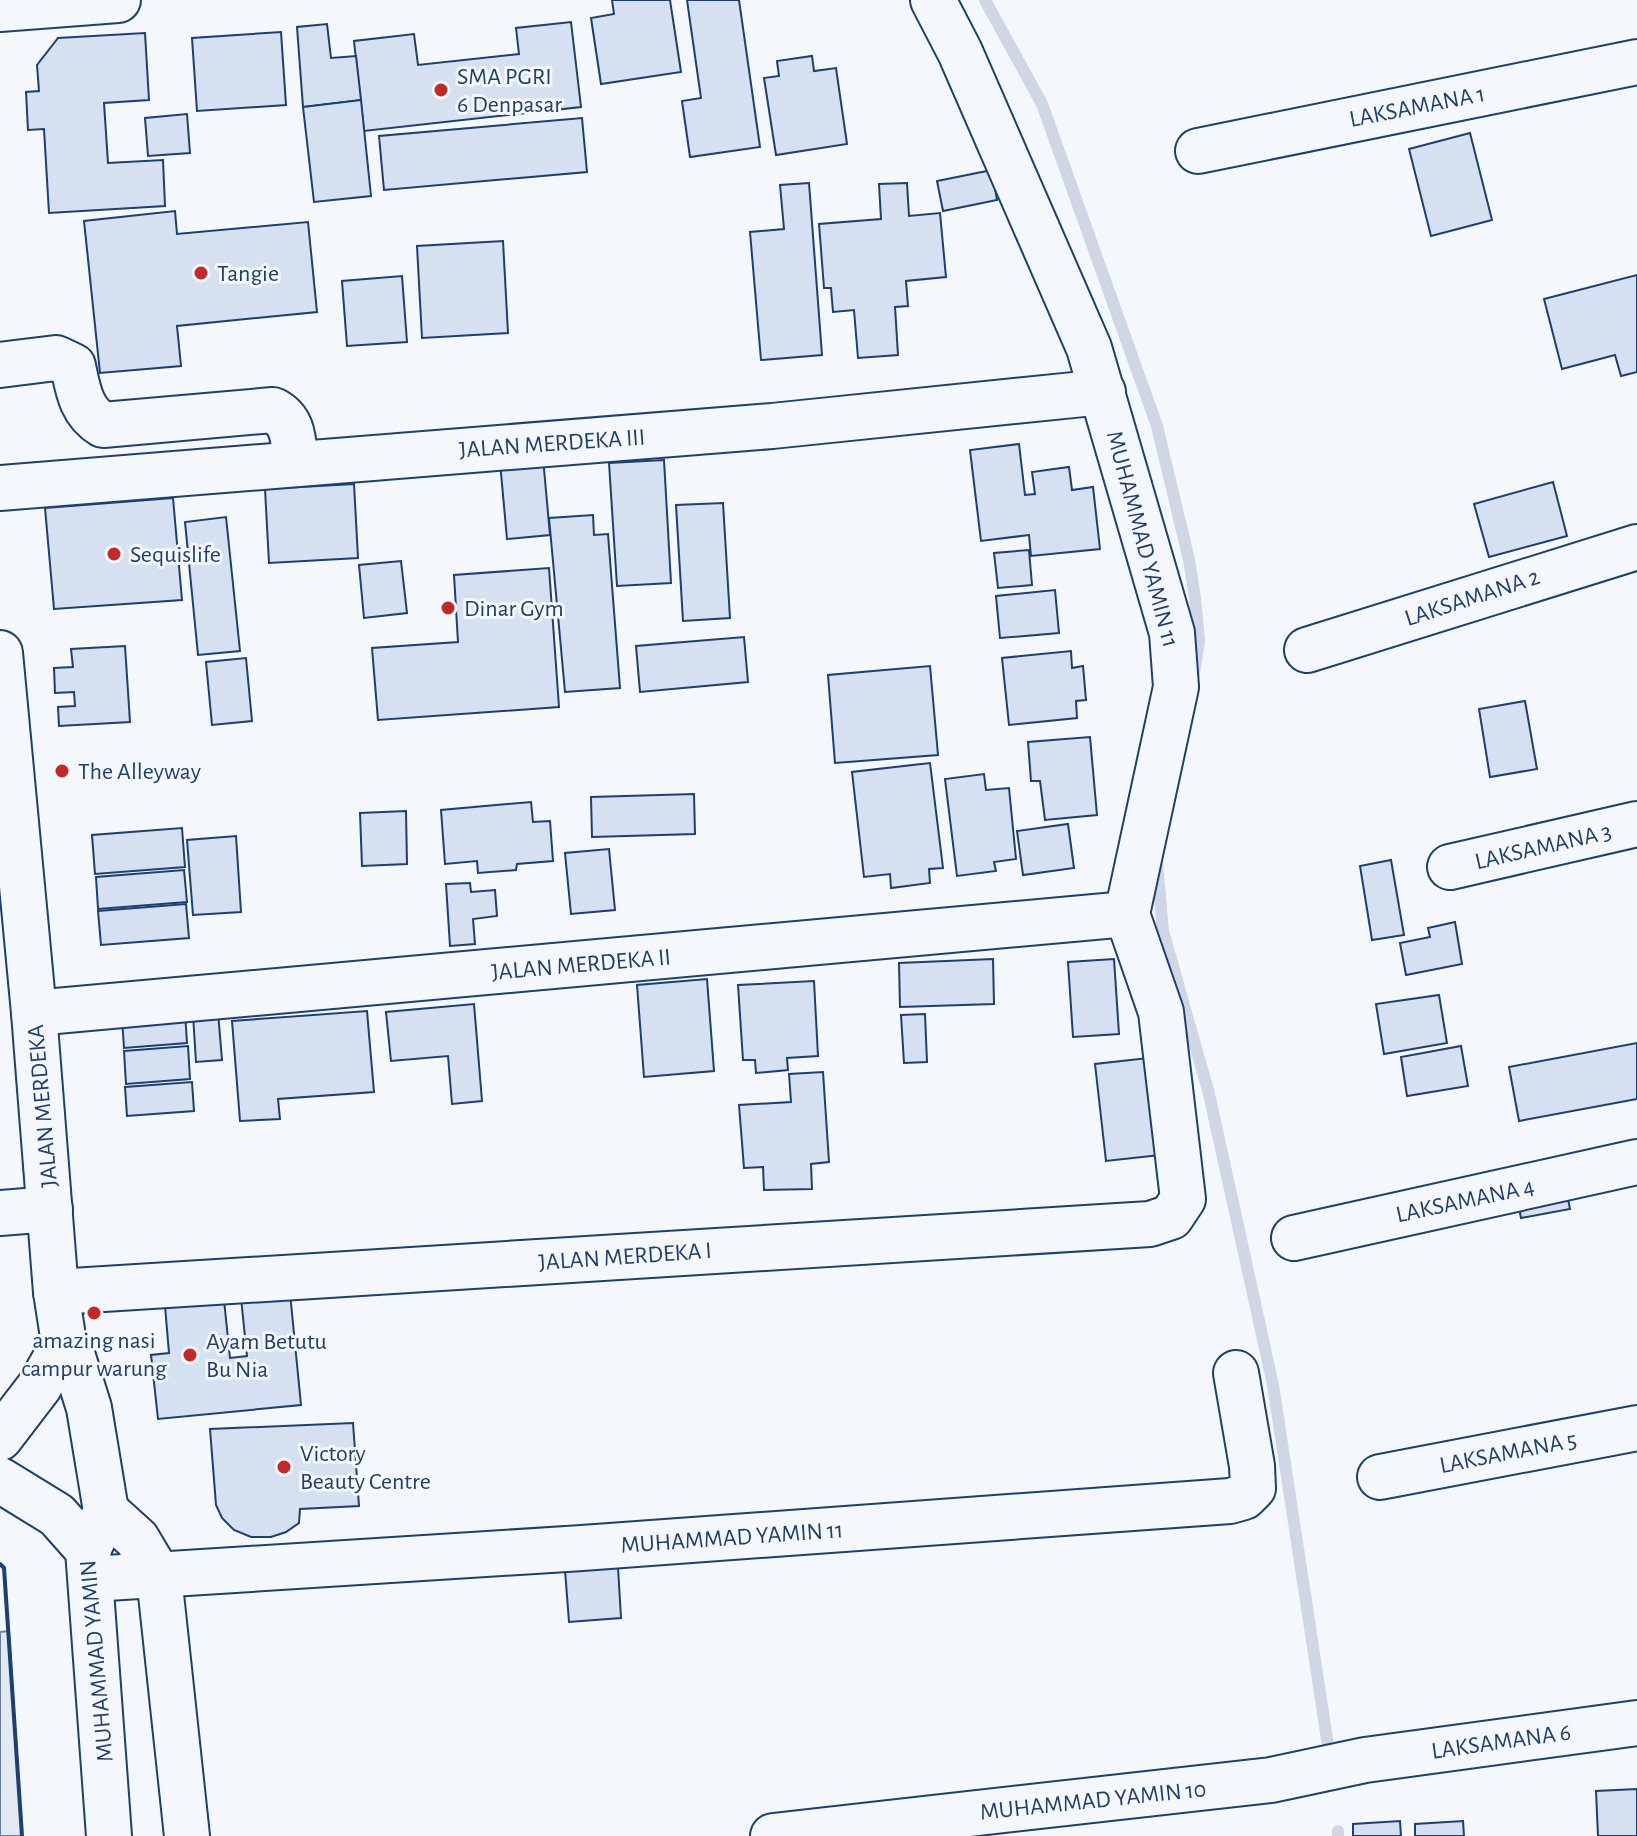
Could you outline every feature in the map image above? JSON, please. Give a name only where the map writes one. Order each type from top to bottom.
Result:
[{"type":"street","points":[[0,9],[118,0]]},
{"type":"street","name":"MUHAMMAD YAMIN 11","points":[[933,0],[960,52],[1063,284],[1103,392],[1172,633],[1176,687],[1127,914]]},
{"type":"street","name":"LAKSAMANA 1","points":[[1198,151],[1637,62]]},
{"type":"street","points":[[0,365],[56,358],[73,366],[78,392],[90,417],[103,425],[273,410],[283,415],[291,425],[296,464]]},
{"type":"street","name":"JALAN MERDEKA III","points":[[0,488],[772,426],[1103,392]]},
{"type":"street","name":"LAKSAMANA 2","points":[[1307,650],[1637,547]]},
{"type":"street","name":"JALAN MERDEKA","points":[[0,653],[14,960],[34,1013],[56,1292],[64,1343],[82,1381],[97,1447],[95,1547]]},
{"type":"street","name":"LAKSAMANA 3","points":[[1450,867],[1637,824]]},
{"type":"street","name":"JALAN MERDEKA II","points":[[34,1013],[1127,914]]},
{"type":"street","name":"JALAN MERDEKA I","points":[[56,1292],[1150,1224],[1171,1217],[1183,1199],[1161,1012],[1127,914]]},
{"type":"street","name":"LAKSAMANA 4","points":[[1294,1238],[1637,1162]]},
{"type":"street","points":[[0,1213],[50,1209]]},
{"type":"street","points":[[0,1438],[39,1387],[64,1343]]},
{"type":"street","name":"MUHAMMAD YAMIN 11","points":[[95,1547],[159,1576],[1230,1501],[1244,1497],[1253,1488],[1236,1373]]},
{"type":"street","name":"LAKSAMANA 5","points":[[1380,1477],[1637,1428]]},
{"type":"street","name":"MUHAMMAD YAMIN","points":[[0,1480],[57,1515],[95,1547],[109,1836]]},
{"type":"street","name":"MUHAMMAD YAMIN","points":[[95,1547],[137,1539],[159,1576],[187,1836]]},
{"type":"street","name":"LAKSAMANA 6","points":[[1365,1760],[1637,1723]]},
{"type":"street","name":"MUHAMMAD YAMIN 10","points":[[773,1836],[1271,1780],[1365,1760]]},
{"type":"shaded area","points":[[9,1631],[22,1836],[0,1836],[0,1632]]},
{"type":"building","points":[[612,0],[670,0],[681,72],[601,84],[591,18],[614,14]]},
{"type":"building","points":[[687,0],[739,0],[760,147],[690,157],[682,101],[701,98]]},
{"type":"building","points":[[571,22],[581,107],[364,131],[354,41],[414,34],[418,65],[519,54],[516,28]]},
{"type":"building","points":[[327,24],[331,58],[356,56],[361,100],[303,107],[297,27]]},
{"type":"building","points":[[281,32],[286,105],[197,111],[192,38]]},
{"type":"building","points":[[145,33],[149,100],[104,103],[108,163],[163,160],[165,206],[49,213],[44,129],[28,130],[26,92],[39,91],[37,65],[58,38]]},
{"type":"building","points":[[812,56],[814,71],[836,68],[847,144],[776,155],[764,78],[779,76],[777,61]]},
{"type":"building","points":[[361,100],[371,196],[314,202],[303,107]]},
{"type":"building","points":[[187,114],[190,153],[148,156],[145,118]]},
{"type":"building","points":[[582,118],[587,172],[384,190],[379,136]]},
{"type":"building","points":[[1470,133],[1492,220],[1431,236],[1409,149]]},
{"type":"building","points":[[992,170],[997,200],[943,211],[937,181]]},
{"type":"building","points":[[809,183],[822,355],[761,360],[750,232],[784,229],[780,185]]},
{"type":"building","points":[[907,183],[909,216],[940,213],[946,277],[906,281],[908,306],[895,307],[898,355],[858,358],[854,310],[833,312],[831,288],[824,288],[819,224],[881,219],[879,184]]},
{"type":"building","name":"Tangie","points":[[175,211],[177,234],[308,222],[317,312],[177,326],[181,366],[100,373],[84,221]]},
{"type":"building","points":[[503,241],[508,333],[422,338],[417,246]]},
{"type":"building","points":[[1637,275],[1637,372],[1621,376],[1615,355],[1562,369],[1544,299]]},
{"type":"building","points":[[402,276],[407,342],[347,346],[342,281]]},
{"type":"building","points":[[1019,444],[1025,495],[1035,494],[1032,472],[1069,467],[1072,490],[1093,487],[1100,549],[1031,556],[1029,535],[981,541],[970,450]]},
{"type":"building","points":[[542,447],[550,535],[507,539],[499,451]]},
{"type":"building","points":[[664,460],[671,583],[617,586],[609,463]]},
{"type":"building","points":[[1553,482],[1567,536],[1489,557],[1474,504]]},
{"type":"building","points":[[354,484],[358,558],[269,563],[265,489]]},
{"type":"building","name":"Sequislife","points":[[173,498],[182,600],[54,609],[45,508]]},
{"type":"building","points":[[723,503],[730,618],[683,621],[676,505]]},
{"type":"building","points":[[593,515],[594,535],[608,534],[620,688],[565,692],[549,518]]},
{"type":"building","points":[[226,517],[240,651],[198,655],[185,522]]},
{"type":"building","points":[[1029,550],[1032,585],[998,588],[994,553]]},
{"type":"building","points":[[401,561],[407,613],[364,618],[359,565]]},
{"type":"building","points":[[549,568],[559,707],[378,720],[372,648],[458,642],[454,575]]},
{"type":"building","points":[[1055,590],[1059,633],[1000,638],[996,596]]},
{"type":"building","points":[[744,637],[748,682],[640,692],[636,646]]},
{"type":"building","points":[[125,646],[130,722],[59,726],[58,707],[75,706],[74,692],[55,693],[54,668],[73,667],[71,649]]},
{"type":"building","points":[[1071,651],[1072,668],[1083,666],[1086,700],[1076,701],[1077,718],[1009,725],[1002,658]]},
{"type":"building","points":[[246,658],[252,721],[212,725],[206,662]]},
{"type":"building","points":[[930,666],[938,755],[835,763],[828,675]]},
{"type":"building","points":[[1525,701],[1537,769],[1490,777],[1479,709]]},
{"type":"building","points":[[1090,737],[1097,815],[1045,820],[1040,781],[1031,781],[1028,742]]},
{"type":"building","points":[[930,763],[943,868],[929,869],[930,883],[891,888],[890,874],[864,877],[852,772]]},
{"type":"building","points":[[984,774],[986,790],[1009,788],[1016,859],[994,862],[996,871],[957,876],[945,779]]},
{"type":"building","points":[[694,794],[695,834],[592,837],[591,797]]},
{"type":"building","points":[[531,802],[533,822],[550,821],[553,861],[517,864],[516,870],[478,873],[477,861],[445,864],[441,810]]},
{"type":"building","points":[[406,811],[407,864],[362,866],[360,813]]},
{"type":"building","points":[[1068,824],[1074,868],[1023,875],[1017,831]]},
{"type":"building","points":[[182,828],[185,867],[95,874],[92,835]]},
{"type":"building","points":[[236,836],[241,912],[193,915],[187,840]]},
{"type":"building","points":[[609,849],[615,910],[571,914],[565,853]]},
{"type":"building","points":[[1391,860],[1404,935],[1372,940],[1360,866]]},
{"type":"building","points":[[184,870],[187,902],[98,909],[96,877]]},
{"type":"building","points":[[470,883],[471,892],[495,890],[497,916],[473,919],[475,944],[450,946],[446,884]]},
{"type":"building","points":[[186,904],[189,938],[101,945],[98,911]]},
{"type":"building","points":[[1455,922],[1462,964],[1406,975],[1400,943],[1430,937],[1428,928]]},
{"type":"building","points":[[993,959],[994,1004],[900,1007],[899,963]]},
{"type":"building","points":[[1114,959],[1119,1034],[1073,1037],[1068,962]]},
{"type":"building","points":[[707,979],[714,1071],[644,1077],[637,985]]},
{"type":"building","points":[[814,981],[818,1056],[787,1058],[788,1070],[756,1073],[755,1060],[743,1060],[738,985]]},
{"type":"building","points":[[1439,995],[1447,1043],[1384,1054],[1376,1004]]},
{"type":"building","points":[[474,1004],[482,1101],[452,1104],[448,1056],[391,1061],[386,1012]]},
{"type":"building","points":[[367,1011],[374,1092],[278,1099],[280,1119],[240,1121],[232,1021]]},
{"type":"building","points":[[185,1012],[187,1043],[124,1048],[122,1018]]},
{"type":"building","points":[[218,1012],[222,1060],[196,1062],[193,1015]]},
{"type":"building","points":[[925,1014],[927,1062],[904,1063],[901,1015]]},
{"type":"building","points":[[1637,1043],[1637,1099],[1519,1121],[1509,1067]]},
{"type":"building","points":[[188,1046],[190,1079],[126,1084],[124,1051]]},
{"type":"building","points":[[1461,1046],[1468,1086],[1407,1096],[1401,1057]]},
{"type":"building","points":[[1157,1057],[1169,1154],[1106,1161],[1095,1064]]},
{"type":"building","points":[[823,1072],[829,1162],[811,1164],[812,1189],[764,1190],[763,1167],[744,1168],[739,1105],[791,1102],[789,1074]]},
{"type":"building","points":[[192,1082],[194,1111],[127,1116],[125,1087]]},
{"type":"building","points":[[1565,1183],[1570,1209],[1521,1218],[1516,1192]]},
{"type":"building","name":"Ayam Betutu Bu Nia","points":[[290,1293],[301,1405],[158,1419],[151,1355],[169,1353],[165,1306],[224,1300],[230,1358],[247,1356],[241,1298]]},
{"type":"building","name":"Victory Beauty Centre","points":[[353,1423],[359,1506],[300,1509],[299,1523],[271,1537],[251,1537],[234,1530],[222,1518],[216,1505],[210,1429]]},
{"type":"building","points":[[618,1567],[621,1618],[569,1622],[565,1570]]},
{"type":"building","points":[[1637,1789],[1637,1836],[1598,1836],[1596,1791]]},
{"type":"building","points":[[1400,1821],[1401,1836],[1353,1836],[1353,1824]]},
{"type":"building","points":[[1463,1821],[1464,1836],[1415,1836],[1415,1824]]},
{"type":"waterway","points":[[985,0],[1042,104],[1157,426],[1195,598],[1199,641],[1194,673]]},
{"type":"waterway","points":[[1157,864],[1163,931],[1209,1094],[1273,1385],[1329,1752]]},
{"type":"waterway","points":[[1338,1831],[1338,1836]]},
{"type":"wall","points":[[0,1564],[4,1568],[22,1836]]},
{"type":"place","name":"SMA PGRI 6 Denpasar","points":[[441,90]]},
{"type":"place","name":"Tangie","points":[[201,273]]},
{"type":"place","name":"Sequislife","points":[[114,554]]},
{"type":"place","name":"Dinar Gym","points":[[448,608]]},
{"type":"place","name":"The Alleyway","points":[[62,771]]},
{"type":"place","name":"amazing nasi campur warung","points":[[94,1313]]},
{"type":"place","name":"Ayam Betutu Bu Nia","points":[[190,1355]]},
{"type":"place","name":"Victory Beauty Centre","points":[[284,1467]]}]
